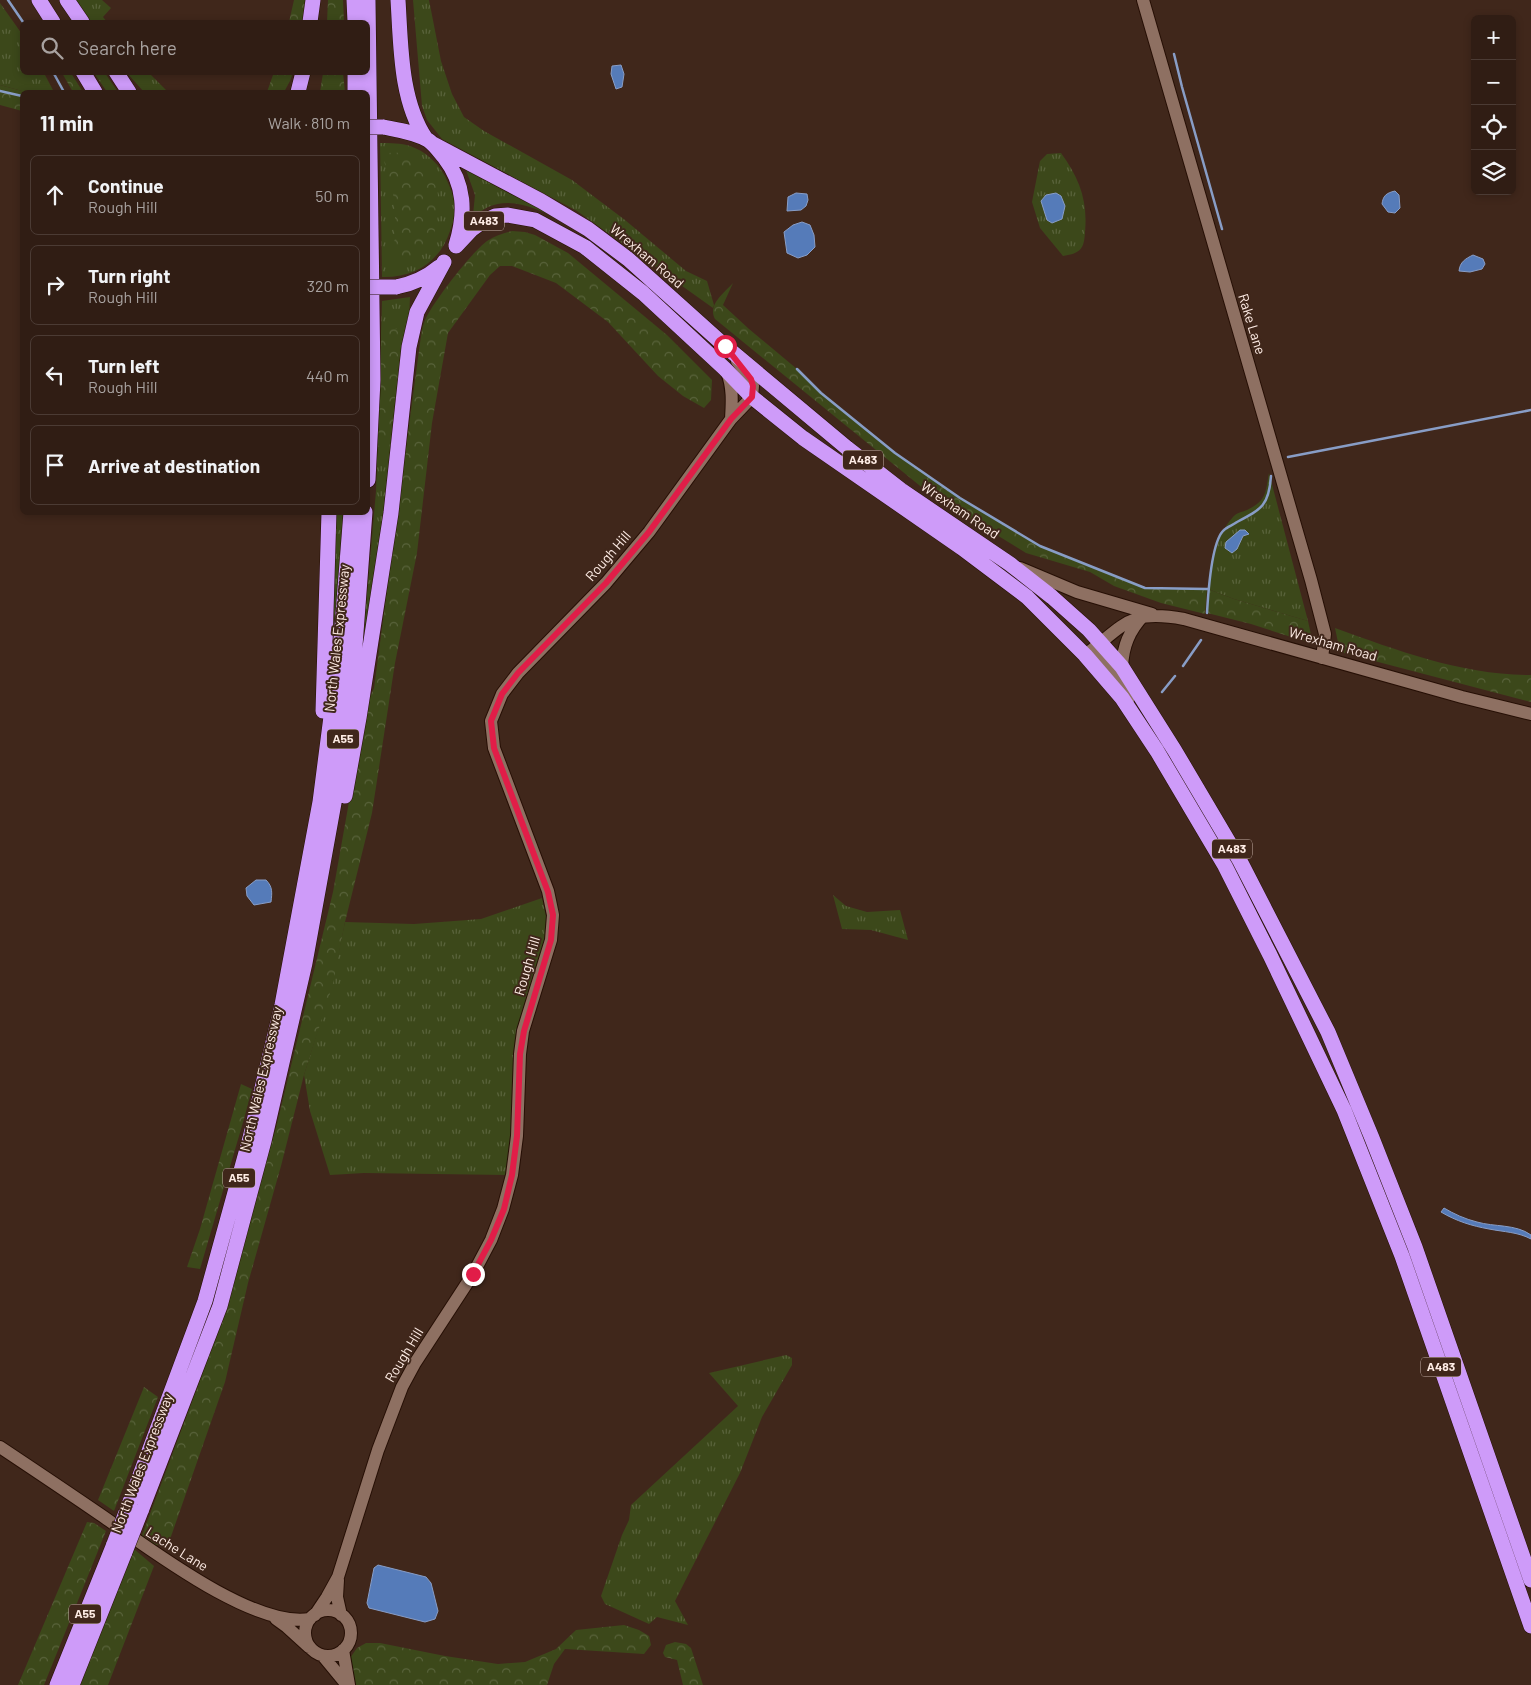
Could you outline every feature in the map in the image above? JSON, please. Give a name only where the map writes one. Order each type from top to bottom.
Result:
[{"type":"highway","points":[[39,0],[52,20]]},
{"type":"highway","points":[[66,0],[81,20]]},
{"type":"highway","points":[[310,20],[315,0]]},
{"type":"highway","points":[[315,0],[316,20]]},
{"type":"highway","points":[[354,0],[355,20]]},
{"type":"highway","points":[[368,0],[368,20]]},
{"type":"highway","points":[[305,963],[335,850],[360,718],[391,513],[409,347],[417,312],[444,262],[456,246],[461,228],[463,209],[462,194],[457,179],[450,166],[418,127],[413,115],[408,94],[398,0]]},
{"type":"highway","points":[[85,75],[94,90]]},
{"type":"highway","points":[[118,75],[128,90]]},
{"type":"highway","points":[[298,90],[302,75]]},
{"type":"highway","points":[[308,90],[311,75]]},
{"type":"highway","points":[[355,75],[355,90]]},
{"type":"highway","points":[[369,75],[369,90]]},
{"type":"highway","name":"Wrexham Road","points":[[370,127],[405,131],[429,141],[541,201],[588,230],[628,259],[725,346],[847,448],[901,490],[1010,564],[1052,597],[1093,649]]},
{"type":"highway","points":[[370,152],[373,380],[370,440]]},
{"type":"highway","name":"A483","points":[[456,246],[482,222],[495,216],[508,215],[535,220],[585,247],[643,293],[725,369],[752,397],[803,438],[996,572],[1093,649],[1122,667],[1172,744],[1240,861],[1328,1032],[1415,1247],[1531,1580]]},
{"type":"highway","points":[[370,287],[396,287],[409,284],[422,278],[444,262]]},
{"type":"highway","points":[[313,844],[323,722],[329,515]]},
{"type":"highway","name":"North Wales Expressway","points":[[136,1506],[208,1291],[250,1138],[282,1005],[320,802],[341,639],[351,515]]},
{"type":"highway","name":"North Wales Expressway","points":[[57,1685],[119,1548],[220,1306],[264,1141],[305,963],[336,792],[355,646],[366,515]]},
{"type":"highway","name":"A483","points":[[1093,649],[1184,795],[1225,866],[1344,1110],[1402,1256],[1531,1626]]},
{"type":"highway","name":"North Wales Expressway","points":[[72,1685],[119,1548]]},
{"type":"street","name":"Rake Lane","points":[[1143,0],[1311,580],[1325,634],[1325,648],[1322,658]]},
{"type":"street","points":[[725,346],[751,379],[753,386],[752,397]]},
{"type":"street","points":[[725,369],[731,383],[733,400],[731,419]]},
{"type":"street","name":"Rough Hill","points":[[312,1617],[327,1597],[338,1577],[378,1450],[402,1387],[415,1363],[473,1274],[491,1240],[504,1209],[512,1175],[517,1136],[520,1062],[524,1031],[551,940],[553,915],[548,892],[494,748],[491,721],[502,694],[518,673],[606,583],[649,532],[731,419],[752,397]]},
{"type":"street","name":"Wrexham Road","points":[[1010,564],[1077,592],[1149,615],[1184,619],[1462,697],[1531,714]]},
{"type":"street","points":[[1093,649],[1125,622],[1149,615]]},
{"type":"street","points":[[1122,667],[1123,653],[1130,632],[1149,615]]},
{"type":"street","name":"Lache Lane","points":[[0,1447],[200,1582],[228,1597],[270,1615],[299,1621],[312,1617]]},
{"type":"street","name":"Rough Hill","points":[[338,1577],[337,1597],[341,1615]]},
{"type":"street","points":[[323,1656],[330,1656],[343,1650],[348,1643],[350,1631],[346,1620],[341,1615],[328,1611],[312,1617],[306,1626],[306,1642],[310,1648],[323,1656],[348,1685]]},
{"type":"street","name":"Lache Lane","points":[[270,1615],[287,1627],[310,1648]]},
{"type":"street","points":[[343,1650],[348,1685]]},
{"type":"green space","points":[[75,0],[102,0],[111,8],[103,17],[105,20],[89,20]]},
{"type":"green space","points":[[294,0],[305,0],[304,20],[289,20]]},
{"type":"green space","points":[[328,0],[343,0],[344,20],[327,20]]},
{"type":"green space","points":[[413,0],[429,0],[441,61],[452,94],[464,117],[484,131],[572,180],[625,220],[686,271],[707,281],[714,305],[713,308],[577,211],[442,139],[427,120],[422,106]]},
{"type":"green space","points":[[0,3],[20,31],[20,75],[45,75],[53,90],[20,90],[0,85]]},
{"type":"green space","points":[[63,75],[72,75],[82,90],[72,90]]},
{"type":"green space","points":[[95,75],[106,75],[117,90],[106,90]]},
{"type":"green space","points":[[129,75],[151,75],[166,90],[142,90]]},
{"type":"green space","points":[[273,75],[292,75],[285,90],[268,90]]},
{"type":"green space","points":[[323,75],[343,75],[345,90],[320,90]]},
{"type":"green space","points":[[0,85],[20,90],[20,110],[0,105]]},
{"type":"green space","points":[[380,143],[410,146],[430,158],[445,176],[455,205],[452,225],[446,242],[440,251],[424,266],[405,275],[394,277],[382,277]]},
{"type":"green space","points":[[382,153],[406,154],[422,163],[433,177],[438,194],[438,217],[432,239],[421,251],[402,264],[388,257],[395,239],[395,202]]},
{"type":"green space","points":[[1061,153],[1073,171],[1081,190],[1086,220],[1085,238],[1082,246],[1078,252],[1063,256],[1040,228],[1032,202],[1040,161],[1047,154]]},
{"type":"green space","points":[[466,170],[561,220],[525,206],[507,203],[488,207],[473,215],[475,195]]},
{"type":"green space","points":[[512,231],[535,235],[568,253],[667,335],[712,380],[711,400],[704,408],[683,396],[658,376],[608,322],[556,283],[512,266],[500,266],[490,275],[448,333],[432,423],[417,553],[395,663],[372,813],[345,922],[333,984],[304,1075],[248,1283],[225,1382],[168,1545],[154,1545],[141,1538],[206,1364],[276,1128],[333,892],[366,706],[374,688],[423,326],[429,312],[453,278],[480,247],[499,235]]},
{"type":"green space","points":[[733,283],[723,305],[822,393],[895,453],[960,498],[1040,546],[1145,588],[1207,588],[1205,614],[1161,603],[1114,586],[1090,572],[1026,553],[930,494],[715,319],[713,309],[715,304]]},
{"type":"green space","points":[[410,297],[409,322],[381,554],[359,686],[376,491],[382,301]]},
{"type":"green space","points":[[409,328],[393,454],[377,445],[382,330]]},
{"type":"green space","points":[[1269,473],[1308,621],[1234,599],[1208,589],[1215,551],[1222,533],[1234,516],[1254,506],[1262,499],[1266,491]]},
{"type":"green space","points":[[334,515],[345,515],[333,652]]},
{"type":"green space","points":[[1208,589],[1234,599],[1308,621],[1313,644],[1251,624],[1207,613]]},
{"type":"green space","points":[[1335,628],[1407,653],[1456,666],[1505,674],[1531,675],[1531,702],[1340,652]]},
{"type":"green space","points":[[833,895],[846,906],[867,912],[900,910],[908,940],[871,930],[842,929]]},
{"type":"green space","points":[[542,898],[548,925],[514,1118],[507,1175],[364,1173],[330,1175],[310,1111],[304,1075],[332,984],[345,922],[414,924],[481,919]]},
{"type":"green space","points":[[241,1084],[252,1089],[200,1269],[187,1267],[200,1229]]},
{"type":"green space","points":[[786,1355],[792,1358],[792,1365],[762,1417],[740,1473],[675,1601],[688,1625],[657,1617],[649,1624],[605,1604],[601,1596],[629,1520],[631,1505],[738,1406],[709,1373]]},
{"type":"green space","points":[[144,1387],[158,1397],[114,1511],[98,1500]]},
{"type":"green space","points":[[87,1522],[94,1523],[106,1531],[44,1685],[18,1685]]},
{"type":"green space","points":[[134,1549],[154,1566],[108,1685],[80,1685]]},
{"type":"green space","points":[[624,1625],[649,1636],[651,1645],[644,1654],[565,1649],[554,1664],[547,1685],[354,1685],[350,1658],[357,1648],[366,1643],[380,1643],[498,1664],[525,1662],[556,1649],[576,1630]]},
{"type":"green space","points":[[675,1642],[686,1644],[691,1648],[703,1685],[683,1685],[677,1660],[665,1657],[663,1653],[666,1645]]},
{"type":"water","points":[[621,65],[624,74],[622,87],[616,89],[611,74],[612,66]]},
{"type":"water","points":[[1395,191],[1399,195],[1400,208],[1395,213],[1388,212],[1382,204],[1383,199],[1387,194]]},
{"type":"water","points":[[796,193],[807,194],[806,206],[801,210],[787,211],[788,197]]},
{"type":"water","points":[[1056,193],[1061,196],[1065,206],[1062,219],[1052,223],[1047,220],[1041,201],[1046,195]]},
{"type":"water","points":[[802,222],[810,225],[814,235],[815,247],[807,255],[798,258],[787,253],[784,232],[793,225]]},
{"type":"water","points":[[1473,255],[1483,259],[1485,264],[1482,269],[1470,272],[1459,271],[1463,261]]},
{"type":"water","points":[[1240,530],[1245,530],[1249,534],[1243,536],[1237,549],[1232,553],[1225,548],[1226,542]]},
{"type":"water","points":[[256,880],[266,880],[270,885],[272,890],[271,902],[254,905],[247,896],[246,888]]},
{"type":"water","points":[[1444,1208],[1473,1221],[1525,1231],[1531,1235],[1531,1239],[1464,1223],[1441,1212]]},
{"type":"water","points":[[378,1565],[426,1577],[431,1583],[438,1611],[435,1619],[425,1622],[369,1608],[367,1603],[374,1568]]},
{"type":"waterway","points":[[8,0],[22,20]]},
{"type":"waterway","points":[[1174,54],[1222,229]]},
{"type":"waterway","points":[[55,75],[63,90]]},
{"type":"waterway","points":[[0,91],[20,96]]},
{"type":"waterway","points":[[797,369],[821,393],[895,453],[960,498],[1040,546],[1145,588],[1208,589]]},
{"type":"waterway","points":[[1288,457],[1531,410]]},
{"type":"waterway","points":[[1207,613],[1213,557],[1220,536],[1225,529],[1263,505],[1268,494],[1271,476]]},
{"type":"waterway","points":[[1183,666],[1201,640]]},
{"type":"waterway","points":[[1162,692],[1175,676]]},
{"type":"route","points":[[473,1274],[491,1240],[504,1209],[512,1175],[517,1136],[520,1054],[534,994],[551,940],[553,915],[548,892],[494,748],[491,721],[502,694],[518,673],[606,583],[649,532],[731,419],[752,397],[753,386],[751,379],[725,346]]}]
